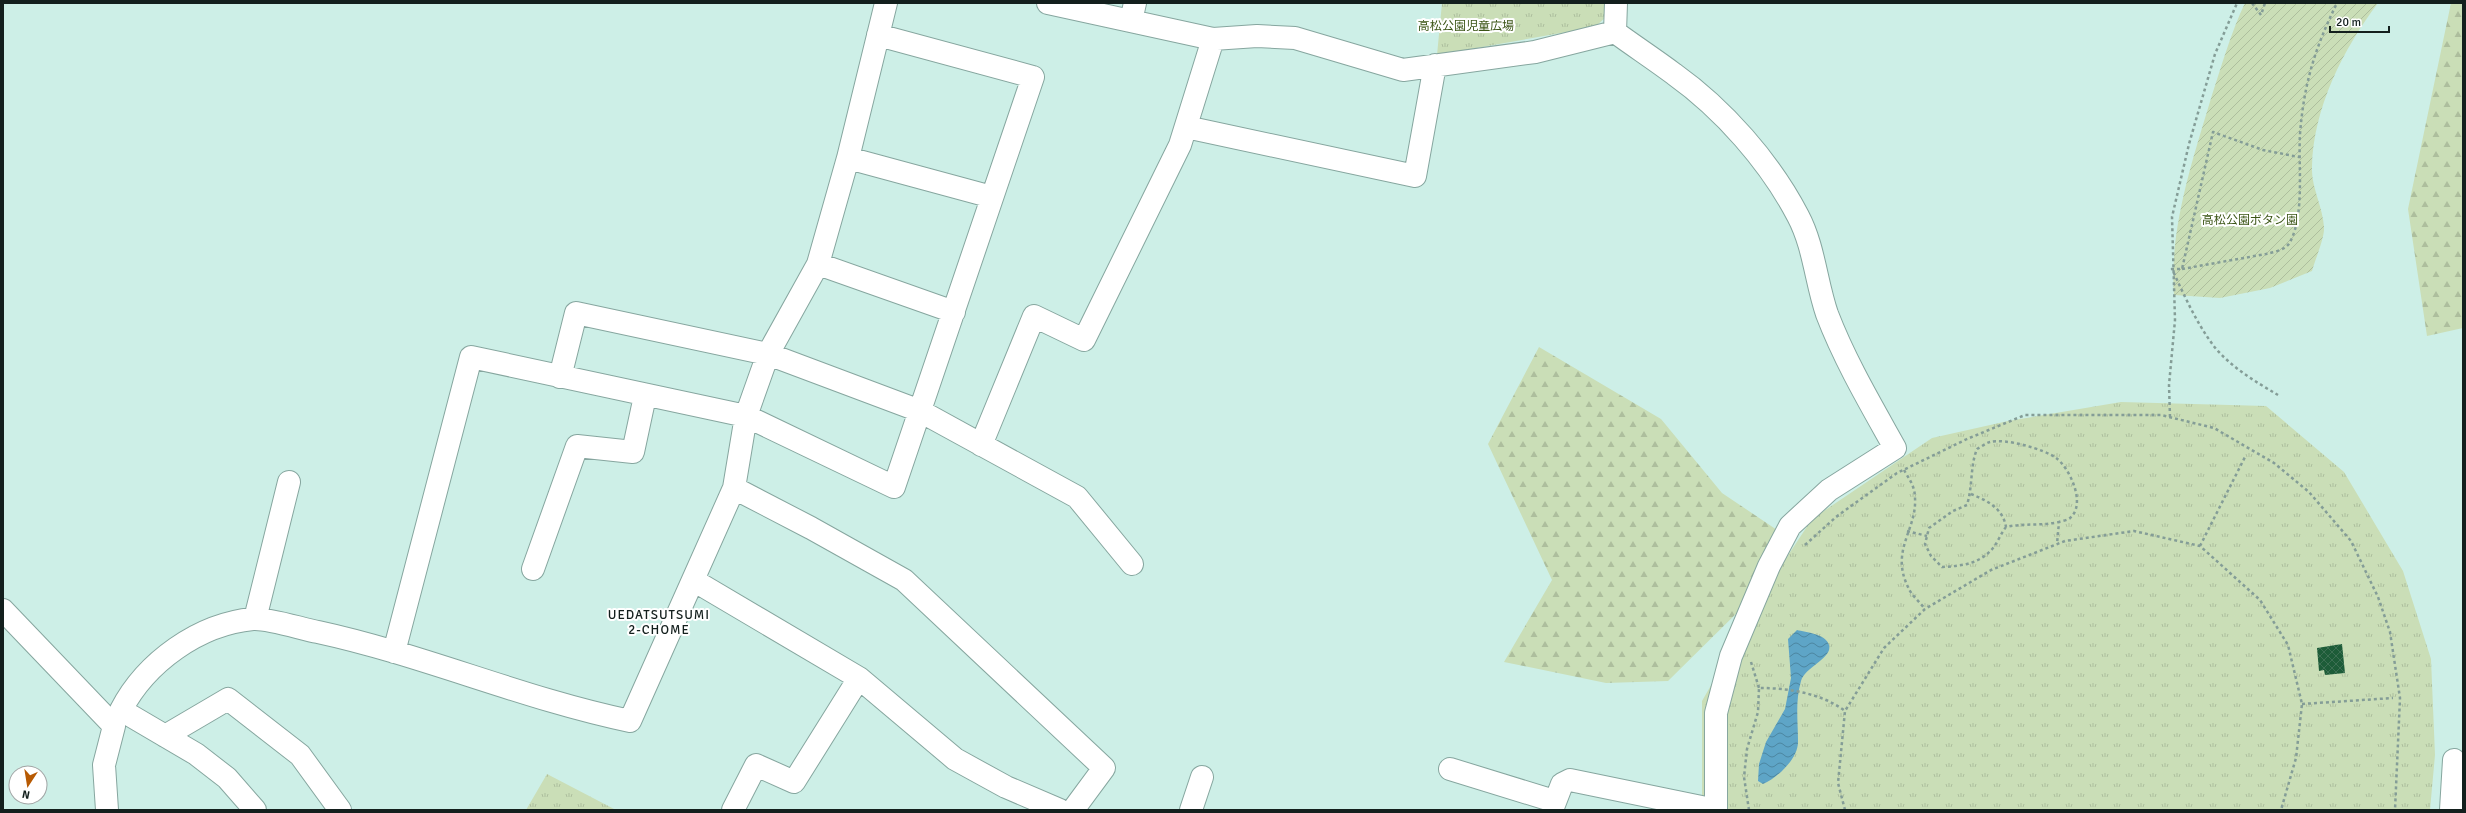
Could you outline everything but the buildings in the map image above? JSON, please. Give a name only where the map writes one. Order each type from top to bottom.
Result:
[{"type":"street","points":[[255,810],[227,778],[196,754],[122,710],[132,690],[159,661],[198,635],[228,622],[255,619],[357,640],[487,681],[630,721],[734,488],[746,416],[768,354],[818,264],[848,158],[886,3]]},
{"type":"street","points":[[1048,3],[1133,12],[1213,39],[1257,36],[1295,38],[1403,70],[1535,52],[1615,32],[1675,74],[1749,142],[1798,216],[1808,239],[1827,313],[1855,377],[1895,448],[1829,490],[1790,526],[1769,566],[1732,656],[1716,713],[1716,810],[1570,780],[1562,784],[1553,805],[1450,769]]},
{"type":"street","points":[[1615,32],[1616,3]]},
{"type":"street","points":[[394,652],[471,357],[645,396],[746,416],[894,487],[1033,77],[878,35]]},
{"type":"street","points":[[981,445],[1034,316],[1084,340],[1180,145],[1213,39]]},
{"type":"street","points":[[1186,127],[1415,176],[1435,66]]},
{"type":"street","points":[[848,158],[992,198]]},
{"type":"street","points":[[818,264],[954,312]]},
{"type":"street","points":[[560,377],[576,313],[768,354],[920,411],[1077,497],[1132,564]]},
{"type":"street","points":[[533,569],[577,446],[633,452],[645,396]]},
{"type":"street","points":[[255,619],[289,482]]},
{"type":"street","points":[[734,488],[811,528],[904,580],[1104,768],[1073,810]]},
{"type":"street","points":[[693,580],[859,678],[955,759],[1006,787],[1060,810]]},
{"type":"street","points":[[3,610],[114,726],[104,765],[107,810]]},
{"type":"street","points":[[733,810],[756,765],[794,782],[859,678]]},
{"type":"street","points":[[165,736],[228,700],[300,755],[340,810]]},
{"type":"street","points":[[2451,810],[2454,760]]},
{"type":"street","points":[[1191,810],[1202,777]]},
{"type":"path","points":[[2170,418],[2169,385],[2175,320],[2172,270],[2172,218],[2189,144],[2215,54],[2238,3]]},
{"type":"path","points":[[2252,3],[2261,15],[2265,3]]},
{"type":"path","points":[[2172,270],[2266,254],[2280,250],[2289,244],[2297,221],[2299,157],[2310,69],[2315,52],[2337,3]]},
{"type":"path","points":[[2182,269],[2213,132],[2263,150],[2299,157]]},
{"type":"path","points":[[2172,270],[2187,302],[2213,346],[2235,366],[2278,396]]},
{"type":"path","points":[[1803,548],[1842,513],[1904,471],[1967,439],[2025,415],[2161,415],[2214,428],[2274,463],[2310,492],[2351,541],[2378,597],[2390,632],[2400,698],[2395,810]]},
{"type":"path","points":[[1991,442],[1996,442],[2045,452],[2057,458],[2076,486],[2077,495],[2074,512],[2070,518],[2048,524],[2022,523],[2006,526],[1993,548],[1975,562],[1960,566],[1942,567],[1931,556],[1925,544],[1929,528],[1942,518],[1967,505],[1971,494],[1974,476],[1972,459],[1977,449],[1991,442]]},
{"type":"path","points":[[2200,546],[2246,455]]},
{"type":"path","points":[[1904,471],[1911,480],[1915,497],[1914,515],[1902,548],[1903,570],[1908,588],[1925,609]]},
{"type":"path","points":[[1971,494],[1994,506],[2001,514],[2006,526]]},
{"type":"path","points":[[2057,544],[2059,522]]},
{"type":"path","points":[[1907,531],[1927,536]]},
{"type":"path","points":[[1845,810],[1838,783],[1845,711],[1884,648],[1925,609],[1991,570],[2057,544],[2134,531],[2200,546],[2260,600],[2288,645],[2302,704],[2296,758],[2281,810]]},
{"type":"path","points":[[1749,810],[1745,795],[1744,778],[1747,749],[1758,712],[1759,688],[1751,660]]},
{"type":"path","points":[[1759,688],[1779,688],[1808,694],[1845,711]]},
{"type":"path","points":[[2302,704],[2393,698]]},
{"type":"green space","name":"高松公園児童広場","points":[[1442,3],[1606,3],[1607,16],[1595,27],[1437,55]]},
{"type":"green space","name":"高松公園ボタン園","points":[[2245,3],[2378,3],[2353,40],[2332,80],[2318,123],[2314,145],[2312,174],[2322,212],[2324,231],[2312,271],[2270,288],[2220,298],[2174,295],[2173,270],[2175,244],[2190,169],[2231,37]]},
{"type":"green space","points":[[2451,3],[2463,3],[2463,328],[2427,336],[2408,209]]},
{"type":"green space","points":[[1539,347],[1661,419],[1722,493],[1789,538],[1745,605],[1668,681],[1606,683],[1504,662],[1552,580],[1488,444]]},
{"type":"green space","points":[[2121,402],[2266,406],[2344,472],[2403,571],[2431,659],[2435,755],[2430,810],[1702,810],[1702,701],[1771,581],[1812,519],[1932,438],[2008,421]]},
{"type":"green space","points":[[547,774],[616,810],[526,810]]},
{"type":"water","points":[[1797,630],[1815,634],[1824,638],[1829,645],[1829,650],[1823,658],[1808,671],[1801,681],[1797,704],[1798,742],[1794,755],[1791,761],[1780,773],[1763,784],[1758,781],[1759,764],[1766,742],[1785,709],[1791,678],[1788,639]]},
{"type":"district","name":"UEDATSUTSUMI 2-CHOME","points":[[659,622]]}]
